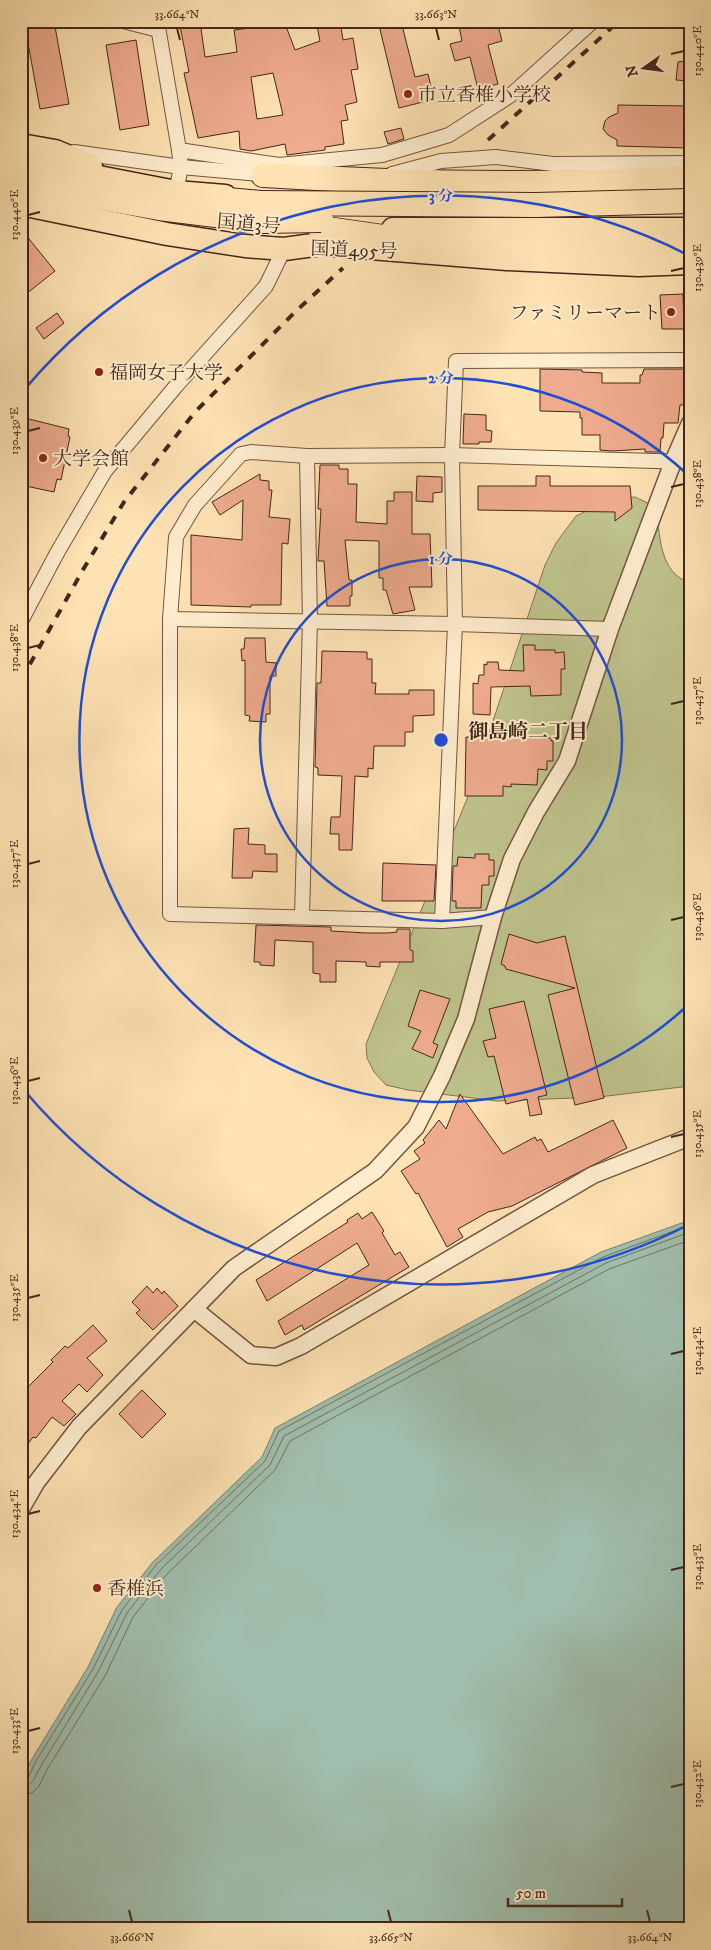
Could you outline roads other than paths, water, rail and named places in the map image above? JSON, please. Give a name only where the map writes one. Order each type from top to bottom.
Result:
[{"type":"highway","points":[[21,145],[55,151],[134,184]]},
{"type":"highway","name":"国道3号","points":[[21,162],[176,192],[252,198],[499,202],[690,200]]},
{"type":"highway","points":[[21,166],[159,194],[261,203],[535,205],[690,200]]},
{"type":"highway","points":[[263,175],[352,181],[632,182],[690,178]]},
{"type":"highway","points":[[252,198],[352,181]]},
{"type":"highway","points":[[21,183],[159,208],[263,221],[539,216],[690,216]]},
{"type":"highway","name":"国道3号","points":[[21,187],[166,215],[244,224],[321,236],[690,229]]},
{"type":"highway","name":"国道495号","points":[[21,204],[167,234],[245,246],[284,248],[321,236],[507,259],[639,265],[690,263]]},
{"type":"highway","points":[[321,236],[629,252],[690,248]]},
{"type":"street","points":[[123,21],[157,26],[181,167],[176,192]]},
{"type":"street","points":[[179,150],[279,165],[382,155],[449,135],[511,94],[593,21]]},
{"type":"street","points":[[21,145],[181,167],[263,175],[376,178],[441,161],[496,157],[553,164],[690,163]]},
{"type":"street","points":[[21,621],[57,553],[105,471],[176,386],[266,286],[284,248]]},
{"type":"street","points":[[442,922],[455,624],[452,455],[456,360],[690,360]]},
{"type":"street","points":[[21,1508],[36,1483],[79,1426],[234,1268],[375,1171],[416,1127],[442,1076],[466,1019],[493,917],[512,858],[536,812],[567,761],[610,629],[673,462],[690,423]]},
{"type":"street","points":[[493,917],[442,922],[302,916],[170,914],[170,619],[176,537],[195,505],[241,454],[252,452],[307,456],[452,455],[690,462]]},
{"type":"street","points":[[302,916],[310,621],[307,456]]},
{"type":"street","points":[[170,619],[610,629]]},
{"type":"street","points":[[194,1308],[251,1355],[276,1357],[301,1346],[593,1175],[690,1138]]},
{"type":"water","points":[[690,1220],[690,1929],[21,1929],[21,1780],[88,1667],[117,1607],[153,1562],[262,1457],[275,1428],[601,1252]]},
{"type":"railway","points":[[488,140],[619,21]]},
{"type":"railway","points":[[21,680],[84,568],[124,502],[195,412],[296,311],[343,268]]},
{"type":"place","name":"市立香椎小学校","points":[[408,94]]},
{"type":"place","name":"ファミリーマート","points":[[671,312]]},
{"type":"place","name":"福岡女子大学","points":[[99,372]]},
{"type":"place","name":"大学会館","points":[[43,458]]},
{"type":"place","name":"香椎浜","points":[[97,1588]]},
{"type":"district","name":"御島崎二丁目","points":[[528,731]]}]
